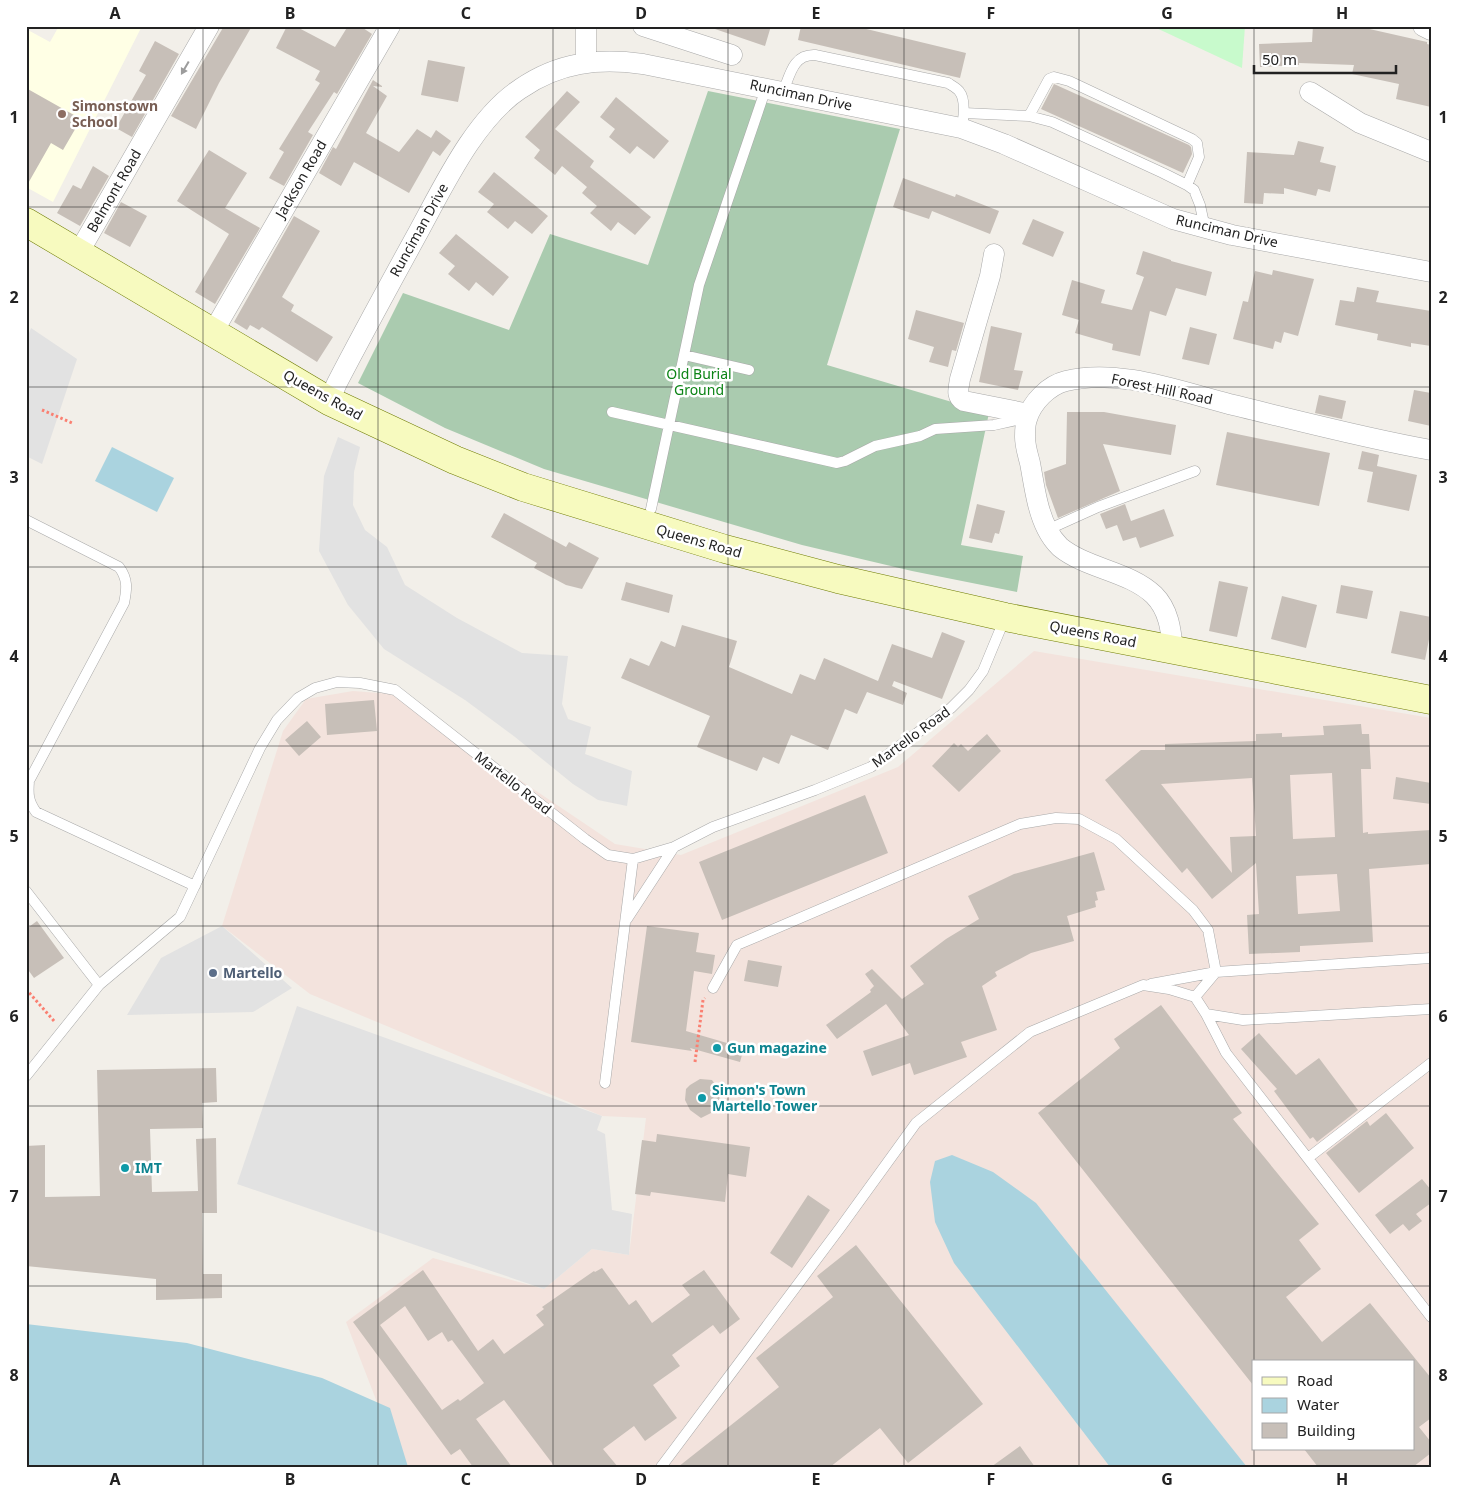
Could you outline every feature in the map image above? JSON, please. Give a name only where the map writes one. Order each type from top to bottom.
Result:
[{"type":"main road","name":"Queens Road","points":[[26,222],[329,401],[455,460],[524,487],[574,504],[725,549],[828,576],[1005,617],[1431,700]]},
{"type":"street","name":"Belmont Road","points":[[79,252],[209,26]]},
{"type":"street","name":"Jackson Road","points":[[213,332],[390,26]]},
{"type":"street","points":[[586,26],[586,62]]},
{"type":"street","points":[[643,26],[732,55]]},
{"type":"street","points":[[1423,26],[1431,30]]},
{"type":"street","name":"Runciman Drive","points":[[329,401],[436,200],[480,128],[500,105],[519,90],[552,72],[586,62],[617,61],[643,64],[774,90],[963,121],[1004,144],[1173,220],[1232,236],[1431,272]]},
{"type":"street","points":[[1310,92],[1360,123],[1431,152]]},
{"type":"street","points":[[994,254],[990,276],[960,379],[958,394],[960,399],[1028,416],[1025,439],[1047,530],[1059,546],[1077,558],[1132,582],[1153,594],[1166,613],[1171,626],[1173,650]]},
{"type":"street","name":"Forest Hill Road","points":[[1028,416],[1038,400],[1049,389],[1064,381],[1091,376],[1138,382],[1381,441],[1431,450]]},
{"type":"lane","points":[[652,509],[699,285],[774,90],[800,58],[807,55],[815,55],[948,83],[959,91],[963,100],[963,121],[1029,116],[1052,122],[1187,185],[1194,190],[1198,198],[1205,229]]},
{"type":"lane","points":[[1029,116],[1049,79],[1054,77],[1069,81],[1197,143],[1199,156],[1187,185]]},
{"type":"lane","points":[[684,355],[749,370]]},
{"type":"lane","points":[[612,412],[842,462],[875,446],[920,436],[935,429],[994,425],[1028,416]]},
{"type":"lane","points":[[1047,530],[1098,507],[1195,471]]},
{"type":"lane","points":[[26,520],[119,567],[125,575],[127,589],[124,603],[29,781],[28,795],[31,805],[36,812],[195,886]]},
{"type":"lane","name":"Martello Road","points":[[26,1076],[99,986],[180,917],[260,748],[277,720],[298,698],[315,688],[337,682],[395,690],[586,840],[608,854],[634,859],[674,847],[713,826],[815,790],[871,767],[951,708],[969,690],[983,671],[1005,617]]},
{"type":"lane","points":[[713,988],[737,945],[1020,824],[1056,818],[1079,819],[1116,839],[1193,910],[1208,930],[1216,972]]},
{"type":"lane","points":[[626,922],[674,847]]},
{"type":"lane","points":[[605,1083],[634,859]]},
{"type":"lane","points":[[26,891],[99,986]]},
{"type":"lane","points":[[661,1467],[916,1123],[1030,1032],[1143,985],[1216,972],[1431,958]]},
{"type":"lane","points":[[1195,997],[1216,972]]},
{"type":"lane","points":[[1143,985],[1169,989],[1195,997],[1226,1053],[1431,1317]]},
{"type":"lane","points":[[1206,1014],[1243,1020],[1431,1009]]},
{"type":"lane","points":[[1308,1158],[1431,1063]]},
{"type":"path","points":[[42,410],[72,423]]},
{"type":"path","points":[[695,1062],[703,1000],[713,988]]},
{"type":"path","points":[[26,989],[63,1031]]},
{"type":"shaded area","name":"Simonstown School","points":[[59,26],[142,26],[53,202],[26,187],[26,29],[50,42]]},
{"type":"shaded area","points":[[31,328],[77,359],[42,464],[26,456],[26,341]]},
{"type":"shaded area","points":[[338,437],[360,447],[354,472],[353,505],[365,530],[387,547],[405,585],[457,618],[522,653],[568,656],[562,704],[568,719],[591,727],[585,754],[632,771],[627,806],[598,800],[573,784],[465,700],[384,649],[348,605],[319,551],[324,476]]},
{"type":"shaded area","points":[[1034,651],[1431,718],[1431,1467],[402,1467],[346,1322],[433,1258],[544,1289],[592,1249],[629,1255],[646,1118],[602,1116],[310,994],[222,926],[283,731],[306,699],[353,691],[392,694],[615,844],[681,855],[898,767]]},
{"type":"shaded area","name":"Martello","points":[[222,926],[292,988],[253,1012],[127,1015],[161,958]]},
{"type":"shaded area","points":[[297,1006],[602,1116],[597,1130],[605,1134],[612,1210],[632,1214],[629,1255],[592,1249],[544,1289],[237,1184]]},
{"type":"green space","points":[[1152,26],[1245,26],[1242,68]]},
{"type":"green space","name":"Old Burial Ground","points":[[708,91],[900,129],[827,365],[989,413],[961,545],[1023,556],[1017,592],[912,571],[802,545],[544,469],[445,428],[358,383],[403,293],[509,330],[550,234],[648,265]]},
{"type":"water","points":[[112,447],[174,478],[157,512],[95,481]]},
{"type":"water","points":[[952,1155],[993,1172],[1036,1203],[1247,1467],[1110,1467],[954,1263],[935,1222],[930,1182],[935,1161]]},
{"type":"water","points":[[26,1324],[187,1343],[322,1378],[390,1408],[408,1467],[26,1467]]},
{"type":"building","points":[[224,26],[252,26],[219,83],[196,129],[171,116]]},
{"type":"building","points":[[287,26],[295,26],[335,47],[348,26],[360,26],[372,34],[337,94],[334,92],[308,132],[313,135],[284,186],[269,178],[284,152],[279,149],[320,83],[315,80],[320,71],[276,48]]},
{"type":"building","points":[[715,26],[771,26],[765,46],[715,29]]},
{"type":"building","points":[[801,26],[854,26],[966,53],[960,78],[798,40]]},
{"type":"building","points":[[1313,26],[1365,28],[1427,42],[1427,44],[1431,45],[1431,107],[1396,99],[1399,84],[1352,74],[1354,65],[1299,63],[1299,65],[1260,67],[1259,44],[1312,42]]},
{"type":"building","points":[[155,41],[179,54],[132,137],[116,128],[146,75],[139,71]]},
{"type":"building","points":[[428,60],[465,67],[458,102],[421,95]]},
{"type":"building","points":[[373,80],[382,87],[373,86],[387,96],[366,133],[399,152],[417,129],[431,138],[436,130],[451,141],[440,156],[433,151],[409,193],[354,162],[341,186],[319,173],[333,147],[336,149]]},
{"type":"building","points":[[1054,84],[1189,145],[1192,154],[1183,173],[1041,109]]},
{"type":"building","points":[[26,88],[81,119],[63,150],[51,143],[26,187]]},
{"type":"building","points":[[567,91],[580,102],[555,129],[594,161],[590,167],[651,217],[635,235],[618,222],[611,231],[590,213],[597,206],[582,193],[587,187],[562,166],[555,175],[534,158],[540,150],[525,137]]},
{"type":"building","points":[[616,97],[669,141],[654,159],[637,146],[630,154],[609,137],[615,129],[600,117]]},
{"type":"building","points":[[1298,141],[1324,147],[1320,162],[1336,166],[1330,192],[1318,189],[1316,196],[1284,188],[1284,194],[1264,193],[1263,204],[1244,203],[1247,152],[1294,155]]},
{"type":"building","points":[[209,150],[247,173],[225,208],[260,228],[215,304],[195,292],[229,234],[177,201]]},
{"type":"building","points":[[93,166],[109,176],[80,226],[57,213],[73,185],[81,189]]},
{"type":"building","points":[[494,172],[548,216],[532,234],[515,221],[508,229],[487,212],[494,204],[478,192]]},
{"type":"building","points":[[903,178],[955,197],[956,194],[999,211],[990,234],[932,211],[929,219],[893,207]]},
{"type":"building","points":[[121,202],[147,216],[130,247],[104,233]]},
{"type":"building","points":[[294,216],[320,231],[282,297],[294,305],[291,311],[333,337],[317,362],[262,327],[259,330],[250,325],[247,330],[234,322]]},
{"type":"building","points":[[1033,219],[1064,232],[1053,257],[1022,244]]},
{"type":"building","points":[[456,234],[509,277],[493,296],[476,282],[469,291],[448,274],[455,266],[439,253]]},
{"type":"building","points":[[1143,251],[1212,272],[1206,296],[1176,288],[1166,316],[1150,311],[1140,356],[1112,350],[1113,344],[1075,333],[1079,320],[1062,315],[1072,280],[1105,290],[1101,303],[1132,310],[1144,277],[1136,274]]},
{"type":"building","points":[[1273,270],[1314,279],[1298,336],[1284,332],[1281,343],[1275,341],[1273,349],[1233,339],[1243,301],[1248,302],[1255,271],[1272,275]]},
{"type":"building","points":[[1357,287],[1379,291],[1376,302],[1431,311],[1431,346],[1411,343],[1411,347],[1377,340],[1378,334],[1335,325],[1340,300],[1354,302]]},
{"type":"building","points":[[916,310],[964,323],[956,351],[952,350],[948,367],[929,362],[934,347],[908,339]]},
{"type":"building","points":[[991,326],[1022,333],[1014,370],[1023,371],[1018,390],[979,382]]},
{"type":"building","points":[[1190,327],[1217,334],[1209,365],[1182,359]]},
{"type":"building","points":[[1414,390],[1431,393],[1431,426],[1408,421]]},
{"type":"building","points":[[1319,395],[1346,401],[1342,419],[1315,413]]},
{"type":"building","points":[[1067,412],[1104,412],[1176,425],[1171,455],[1103,444],[1120,491],[1058,518],[1046,485],[1044,472],[1066,464]]},
{"type":"building","points":[[1227,432],[1330,453],[1319,506],[1216,485]]},
{"type":"building","points":[[1362,451],[1379,455],[1377,466],[1417,475],[1409,511],[1367,502],[1373,472],[1358,469]]},
{"type":"building","points":[[977,504],[1005,511],[999,534],[995,533],[992,543],[969,538]]},
{"type":"building","points":[[1125,504],[1131,521],[1164,509],[1174,536],[1140,548],[1136,537],[1123,541],[1117,525],[1106,529],[1100,514]]},
{"type":"building","points":[[504,513],[566,547],[569,542],[599,558],[582,589],[566,585],[534,568],[537,563],[491,537]]},
{"type":"building","points":[[1219,581],[1248,587],[1237,637],[1209,631]]},
{"type":"building","points":[[626,582],[673,595],[669,613],[621,600]]},
{"type":"building","points":[[1341,585],[1373,591],[1367,619],[1336,613]]},
{"type":"building","points":[[1282,596],[1317,605],[1306,648],[1271,639]]},
{"type":"building","points":[[1400,611],[1431,617],[1431,629],[1425,660],[1391,653]]},
{"type":"building","points":[[682,625],[737,641],[729,667],[792,694],[800,674],[815,680],[824,658],[878,681],[892,644],[932,658],[942,632],[965,641],[942,699],[894,681],[892,686],[907,693],[903,705],[867,692],[857,714],[845,709],[828,750],[791,735],[779,764],[763,757],[757,771],[697,747],[710,716],[621,678],[630,658],[649,666],[661,641],[675,647]]},
{"type":"building","points":[[374,700],[377,731],[327,735],[325,704]]},
{"type":"building","points":[[307,721],[321,737],[299,756],[285,740]]},
{"type":"building","points":[[1361,724],[1362,734],[1369,734],[1371,769],[1361,769],[1363,833],[1431,830],[1431,864],[1369,869],[1373,942],[1300,946],[1300,952],[1249,954],[1247,915],[1259,914],[1256,863],[1212,899],[1187,868],[1182,873],[1105,780],[1141,750],[1165,750],[1165,744],[1256,741],[1256,734],[1282,733],[1282,737],[1324,735],[1323,726]],"holes":[[[1332,773],[1335,837],[1293,839],[1290,775]],[[1252,778],[1256,836],[1230,837],[1232,873],[1161,784]],[[1337,874],[1340,911],[1298,914],[1296,876]]]},
{"type":"building","points":[[987,734],[1001,751],[959,792],[932,766],[954,743],[958,747],[961,744],[968,751]]},
{"type":"building","points":[[1396,777],[1431,783],[1431,804],[1393,799]]},
{"type":"building","points":[[865,795],[888,853],[722,920],[699,862]]},
{"type":"building","points":[[1094,852],[1105,890],[1096,892],[1098,900],[1095,901],[1096,907],[1067,916],[1074,941],[1031,953],[995,972],[997,976],[982,986],[997,1030],[961,1042],[967,1057],[914,1075],[910,1063],[872,1076],[863,1051],[909,1035],[886,1004],[837,1039],[826,1025],[871,992],[870,990],[874,986],[865,974],[872,969],[902,999],[924,984],[910,966],[946,939],[979,919],[968,896],[1014,874]]},
{"type":"building","points":[[37,921],[64,958],[34,978],[26,967],[26,929]]},
{"type":"building","points":[[647,926],[699,933],[696,952],[715,955],[712,974],[694,971],[686,1031],[744,1048],[740,1062],[690,1048],[692,1051],[631,1042]]},
{"type":"building","points":[[748,960],[782,966],[778,987],[744,981]]},
{"type":"building","points":[[1161,1005],[1242,1113],[1233,1119],[1319,1224],[1299,1240],[1321,1269],[1286,1297],[1322,1342],[1370,1303],[1431,1378],[1431,1418],[1419,1427],[1431,1442],[1431,1453],[1413,1467],[1318,1467],[1305,1450],[1414,1450],[1414,1360],[1252,1360],[1252,1384],[1038,1113],[1120,1048],[1114,1039]]},
{"type":"building","points":[[1259,1033],[1296,1075],[1319,1058],[1358,1110],[1317,1142],[1313,1137],[1310,1139],[1274,1091],[1277,1089],[1241,1049]]},
{"type":"building","name":"IMT","points":[[216,1068],[217,1102],[202,1103],[203,1128],[150,1129],[152,1192],[198,1191],[196,1139],[216,1138],[217,1213],[202,1213],[203,1274],[222,1274],[222,1298],[156,1300],[156,1279],[26,1266],[26,1146],[45,1145],[45,1197],[100,1196],[97,1070]]},
{"type":"building","name":"Simon's Town Martello Tower","points":[[700,1079],[712,1080],[720,1095],[718,1107],[701,1118],[690,1110],[685,1100],[686,1089]]},
{"type":"building","points":[[1386,1113],[1414,1148],[1359,1193],[1326,1153],[1367,1121],[1370,1126]]},
{"type":"building","points":[[657,1134],[750,1147],[746,1177],[728,1174],[725,1202],[651,1192],[650,1196],[635,1194],[642,1140],[656,1142]]},
{"type":"building","points":[[1422,1179],[1431,1190],[1431,1203],[1416,1214],[1422,1221],[1409,1231],[1403,1224],[1390,1234],[1375,1215]]},
{"type":"building","points":[[808,1195],[830,1210],[792,1268],[770,1253]]},
{"type":"building","points":[[856,1245],[983,1404],[908,1463],[880,1428],[830,1467],[678,1467],[779,1387],[756,1358],[833,1297],[817,1276]]},
{"type":"building","points":[[602,1268],[629,1305],[636,1300],[652,1323],[690,1295],[682,1285],[704,1270],[740,1319],[720,1334],[713,1325],[672,1355],[680,1366],[653,1385],[677,1418],[645,1441],[634,1426],[603,1449],[618,1467],[555,1467],[504,1400],[476,1419],[512,1467],[473,1467],[460,1449],[451,1455],[353,1322],[423,1270],[478,1351],[493,1339],[504,1354],[544,1325],[536,1315],[544,1309],[542,1307]],"holes":[[[405,1306],[428,1341],[442,1332],[448,1342],[452,1340],[484,1383],[460,1401],[458,1399],[442,1410],[380,1325]]]},
{"type":"building","points":[[1020,1446],[1035,1467],[991,1467]]},
{"type":"place","name":"Simonstown School","points":[[62,114]]},
{"type":"place","name":"Martello","points":[[213,973]]},
{"type":"place","name":"Gun magazine","points":[[717,1048]]},
{"type":"place","name":"Simon's Town Martello Tower","points":[[702,1098]]},
{"type":"place","name":"IMT","points":[[125,1168]]}]
